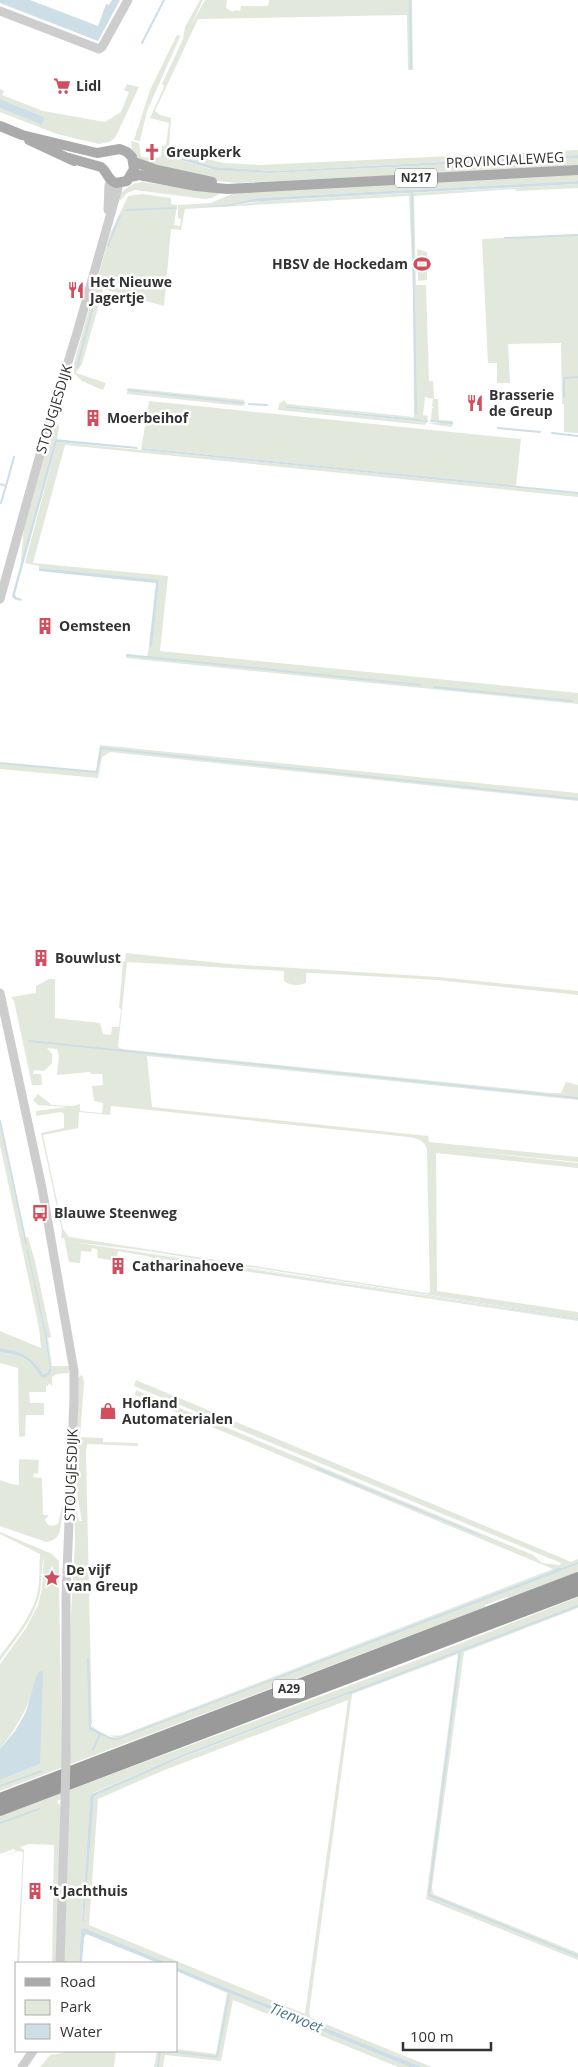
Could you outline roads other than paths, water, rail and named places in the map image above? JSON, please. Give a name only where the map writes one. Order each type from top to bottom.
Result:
[{"type":"highway","name":"A29","points":[[0,1799],[578,1578]]},
{"type":"highway","name":"A29","points":[[0,1810],[578,1590]]},
{"type":"main road","points":[[0,126],[22,135],[97,153],[114,151]]},
{"type":"main road","points":[[22,135],[38,145],[125,178]]},
{"type":"main road","points":[[100,170],[107,157],[114,151]]},
{"type":"main road","name":"N217","points":[[114,151],[128,153],[125,178]]},
{"type":"main road","name":"PROVINCIALEWEG","points":[[125,178],[157,170],[214,183],[254,187]]},
{"type":"main road","name":"PROVINCIALEWEG","points":[[125,178],[214,188],[578,170]]},
{"type":"street","points":[[0,11],[100,49],[128,0]]},
{"type":"street","name":"STOUGJESDIJK","points":[[0,599],[40,451],[79,327],[108,220],[125,178]]},
{"type":"street","name":"STOUGJESDIJK","points":[[0,993],[42,1188],[74,1371],[66,1605],[66,1755],[60,1962]]},
{"type":"street","points":[[22,2067],[32,2052]]},
{"type":"water","points":[[0,0],[30,0],[98,26],[106,4],[109,5],[112,0],[120,0],[98,41],[0,3]]},
{"type":"water","points":[[0,99],[42,116],[44,119],[42,125],[0,108]]},
{"type":"water","points":[[578,155],[578,158],[270,173],[215,170],[178,159],[179,156],[215,167],[273,171]]},
{"type":"water","points":[[578,181],[578,184],[295,199],[251,202],[229,206],[186,207],[230,204],[257,198]]},
{"type":"water","points":[[55,439],[137,447],[138,449],[57,442],[15,594],[16,597],[22,599],[21,601],[14,599],[12,596]]},
{"type":"water","points":[[143,448],[578,492],[578,494],[143,450]]},
{"type":"water","points":[[39,568],[159,580],[152,646],[149,646],[156,583],[39,571]]},
{"type":"water","points":[[71,1241],[578,1318],[578,1319]]},
{"type":"water","points":[[25,1242],[47,1336],[51,1370],[50,1374],[44,1378],[24,1358],[0,1352],[0,1348],[25,1355],[43,1374],[48,1372],[45,1336]]},
{"type":"water","points":[[317,1467],[481,1535],[316,1469]]},
{"type":"water","points":[[578,1562],[578,1564],[553,1574],[117,1740],[89,1730],[87,1658],[89,1658],[91,1727],[110,1737],[117,1738],[550,1572],[558,1567],[561,1568]]},
{"type":"water","points":[[43,1670],[40,1764],[0,1780],[0,1749],[15,1731],[26,1712],[37,1673]]},
{"type":"water","points":[[351,1691],[351,1693],[180,1758],[94,1796],[84,1921],[82,1921],[90,1798],[92,1794],[174,1758]]},
{"type":"water","points":[[84,1928],[166,1962],[156,1962],[86,1934],[82,1962],[79,1962],[81,1929]]},
{"type":"water","name":"Tienvoet","points":[[178,1968],[422,2067],[409,2067],[178,1972]]},
{"type":"waterway","points":[[142,43],[164,0]]},
{"type":"waterway","points":[[410,0],[411,68]]},
{"type":"waterway","points":[[412,191],[416,413]]},
{"type":"waterway","points":[[127,210],[176,208]]},
{"type":"waterway","points":[[108,246],[120,216]]},
{"type":"waterway","points":[[505,238],[578,235]]},
{"type":"waterway","points":[[77,367],[95,299]]},
{"type":"waterway","points":[[564,397],[564,378],[578,377]]},
{"type":"waterway","points":[[128,390],[244,403]]},
{"type":"waterway","points":[[249,404],[267,405]]},
{"type":"waterway","points":[[287,407],[427,421]]},
{"type":"waterway","points":[[431,421],[452,423]]},
{"type":"waterway","points":[[498,428],[540,432]]},
{"type":"waterway","points":[[552,433],[578,436]]},
{"type":"waterway","points":[[0,484],[6,486],[14,457]]},
{"type":"waterway","points":[[1,503],[6,486]]},
{"type":"waterway","points":[[127,655],[420,685]]},
{"type":"waterway","points":[[434,687],[572,701]]},
{"type":"waterway","points":[[0,763],[97,772],[101,748],[578,799]]},
{"type":"waterway","points":[[29,1041],[578,1098]]},
{"type":"waterway","points":[[0,1121],[26,1243]]},
{"type":"waterway","points":[[349,1693],[578,1606]]},
{"type":"waterway","points":[[460,1651],[429,1895],[578,1956]]},
{"type":"waterway","points":[[93,1750],[100,1734]]},
{"type":"waterway","points":[[0,1786],[42,1771]]},
{"type":"waterway","points":[[0,1823],[39,1809]]},
{"type":"waterway","points":[[177,2052],[217,2057],[229,1995]]},
{"type":"waterway","points":[[158,2067],[160,2052]]},
{"type":"place","name":"Lidl","points":[[62,86]]},
{"type":"place","name":"Greupkerk","points":[[152,152]]},
{"type":"place","name":"HBSV de Hockedam","points":[[422,264]]},
{"type":"place","name":"Het Nieuwe Jagertje","points":[[76,290]]},
{"type":"place","name":"Brasserie de Greup","points":[[475,403]]},
{"type":"place","name":"Moerbeihof","points":[[93,418]]},
{"type":"place","name":"Oemsteen","points":[[45,626]]},
{"type":"place","name":"Bouwlust","points":[[41,958]]},
{"type":"place","name":"Blauwe Steenweg","points":[[40,1213]]},
{"type":"place","name":"Catharinahoeve","points":[[118,1266]]},
{"type":"place","name":"Hofland Automaterialen","points":[[108,1411]]},
{"type":"place","name":"De vijf van Greup","points":[[52,1578]]},
{"type":"place","name":"'t Jachthuis","points":[[35,1891]]}]
